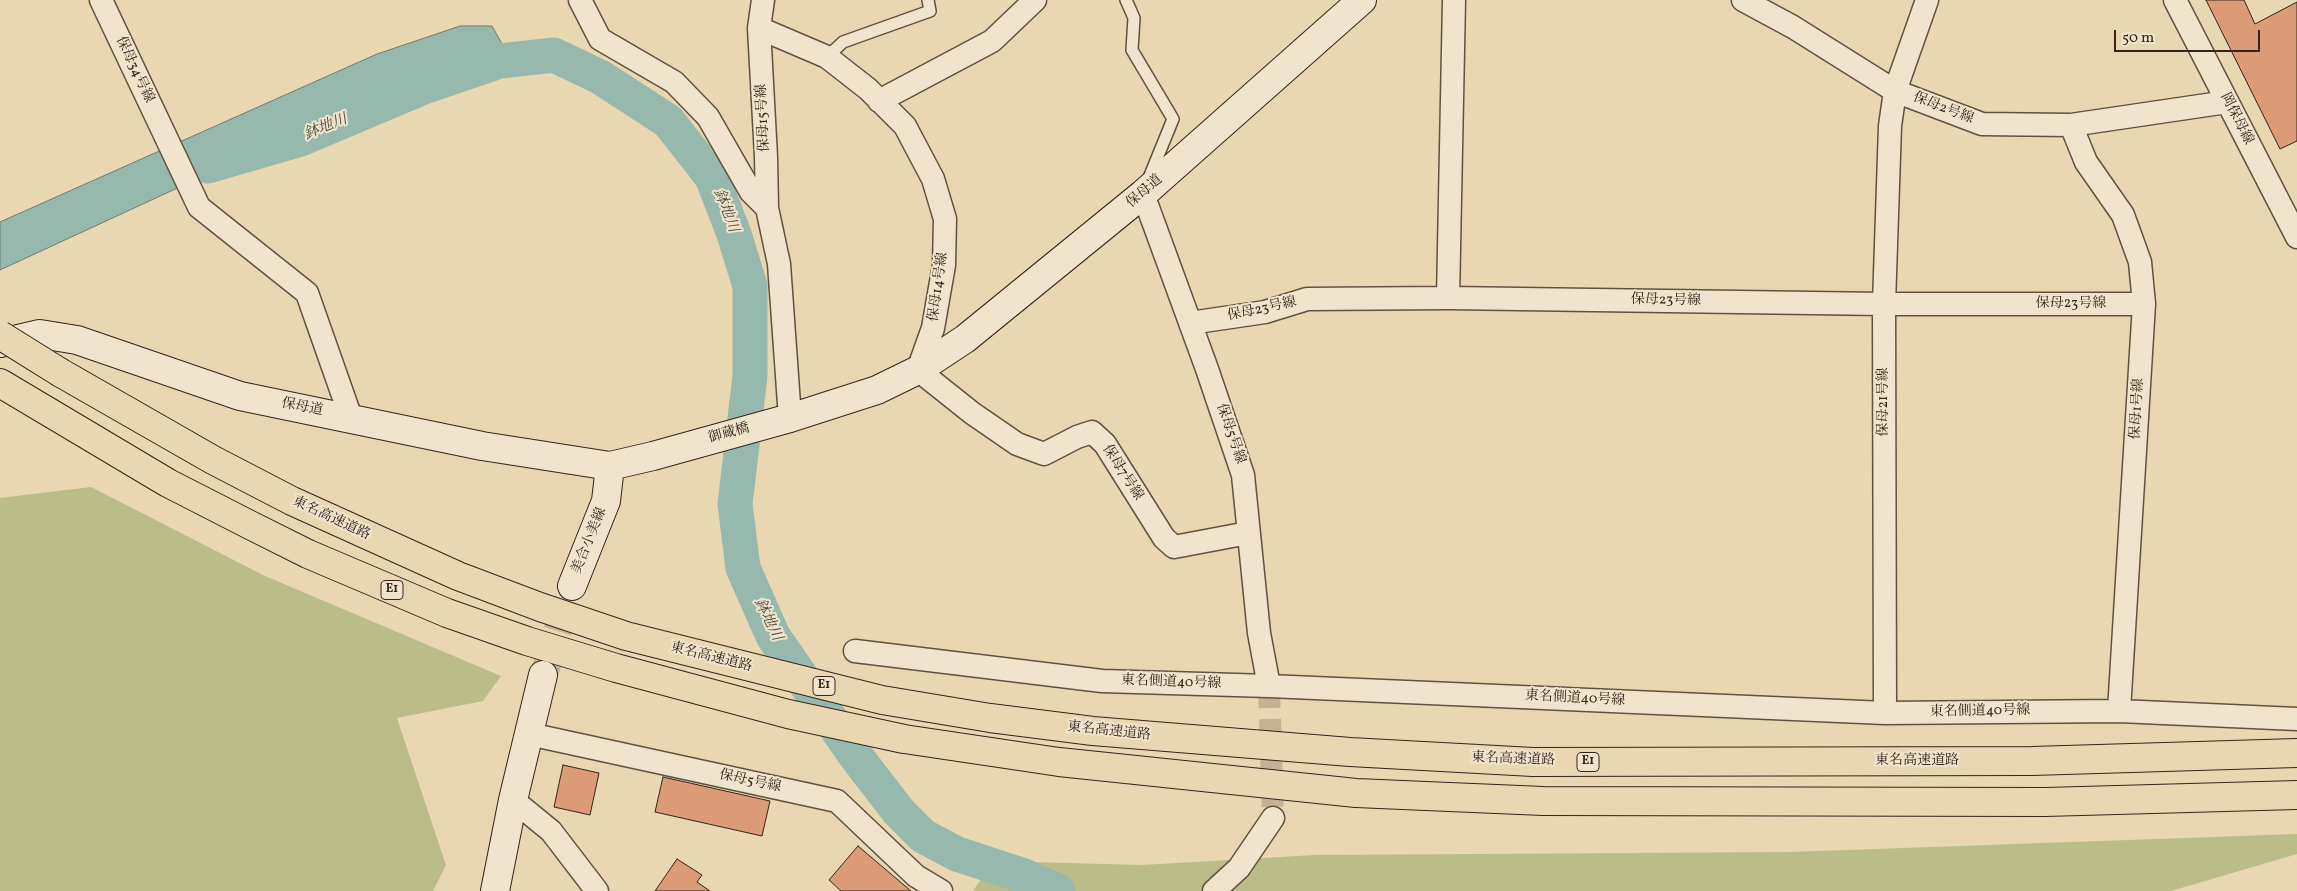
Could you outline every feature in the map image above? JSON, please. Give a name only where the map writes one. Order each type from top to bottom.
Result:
[{"type":"highway","name":"東名高速道路","points":[[0,334],[61,373],[213,460],[292,501],[458,576],[540,607],[626,636],[882,700],[990,718],[1093,731],[1350,752],[1533,762],[2032,761],[2297,752]]},
{"type":"highway","name":"E1","points":[[0,383],[24,399],[185,491],[308,554],[447,613],[528,641],[616,668],[788,714],[904,739],[1059,762],[1356,793],[1544,802],[2044,802],[2297,795]]},
{"type":"street","name":"保母34号線","points":[[101,0],[199,208],[307,293],[351,418]]},
{"type":"street","points":[[580,0],[600,39],[674,82],[708,117],[751,192],[767,208]]},
{"type":"street","name":"保母15号線","points":[[763,0],[759,28],[767,208],[779,264],[780,421]]},
{"type":"street","points":[[879,101],[992,41],[1035,0]]},
{"type":"street","name":"保母道","points":[[780,421],[877,390],[918,370],[990,322],[1142,194],[1362,0]]},
{"type":"street","points":[[1448,298],[1454,0]]},
{"type":"street","name":"保母2号線","points":[[1743,0],[1793,27],[1895,91],[1982,124],[2071,125],[2227,102]]},
{"type":"street","name":"保母21号線","points":[[1885,713],[1884,304],[1890,126],[1895,91],[1926,0]]},
{"type":"street","name":"岡保母線","points":[[2175,0],[2297,238]]},
{"type":"street","name":"保母14号線","points":[[759,28],[827,58],[868,89],[905,126],[933,179],[945,219],[944,265],[932,328],[918,370]]},
{"type":"street","name":"保母1号線","points":[[2071,125],[2086,162],[2122,215],[2140,262],[2144,304],[2138,430],[2119,711]]},
{"type":"street","name":"保母5号線","points":[[1142,194],[1190,323],[1243,475],[1259,633],[1269,686]]},
{"type":"street","name":"保母23号線","points":[[1190,323],[1265,312],[1308,300],[1448,298],[1884,304],[2144,304]]},
{"type":"street","name":"保母道","points":[[0,343],[40,334],[77,340],[240,396],[482,446],[610,466]]},
{"type":"street","name":"保母7号線","points":[[918,370],[972,414],[1017,444],[1044,454],[1077,437],[1092,432],[1105,444],[1164,538],[1174,547],[1248,534]]},
{"type":"street","name":"御蔵橋","points":[[610,466],[780,421]]},
{"type":"street","name":"美合小美線","points":[[572,586],[606,501],[610,466]]},
{"type":"street","name":"東名側道40号線","points":[[855,651],[1102,681],[1269,686],[1885,713],[2119,711],[2297,719]]},
{"type":"street","points":[[495,891],[513,800],[543,675]]},
{"type":"street","name":"保母5号線","points":[[529,734],[837,801],[916,876],[941,891]]},
{"type":"street","points":[[513,800],[551,831],[597,891]]},
{"type":"street","points":[[1214,891],[1240,868],[1273,818]]},
{"type":"lane","points":[[827,58],[843,42],[930,11],[928,0]]},
{"type":"lane","points":[[1126,0],[1134,18],[1132,50],[1173,119],[1142,194]]},
{"type":"green space","points":[[91,487],[265,576],[501,676],[483,701],[397,718],[446,865],[433,891],[0,891],[0,498]]},
{"type":"green space","points":[[2297,834],[2297,854],[2171,891],[973,891],[993,861],[1142,865],[1315,855],[1791,852]]},
{"type":"water","points":[[460,26],[492,26],[515,67],[383,93],[0,270],[0,222],[377,54]]},
{"type":"building","points":[[2206,0],[2244,0],[2255,24],[2297,2],[2297,141],[2280,149]]},
{"type":"building","points":[[563,765],[599,773],[590,815],[554,807]]},
{"type":"building","points":[[663,777],[770,801],[762,836],[655,812]]},
{"type":"building","points":[[858,846],[911,891],[841,891],[829,880]]},
{"type":"building","points":[[677,859],[702,875],[697,882],[710,891],[655,891]]},
{"type":"waterway","name":"鉢地川","points":[[208,166],[301,139],[424,87],[500,61],[554,55],[600,77],[668,121],[712,177],[734,234],[750,286],[750,376],[735,504],[743,568],[773,636],[855,755],[899,812],[923,836],[957,854],[1024,876],[1058,891]]},
{"type":"tunnel","points":[[545,671],[572,586]]},
{"type":"tunnel","points":[[1269,686],[1273,818]]}]
